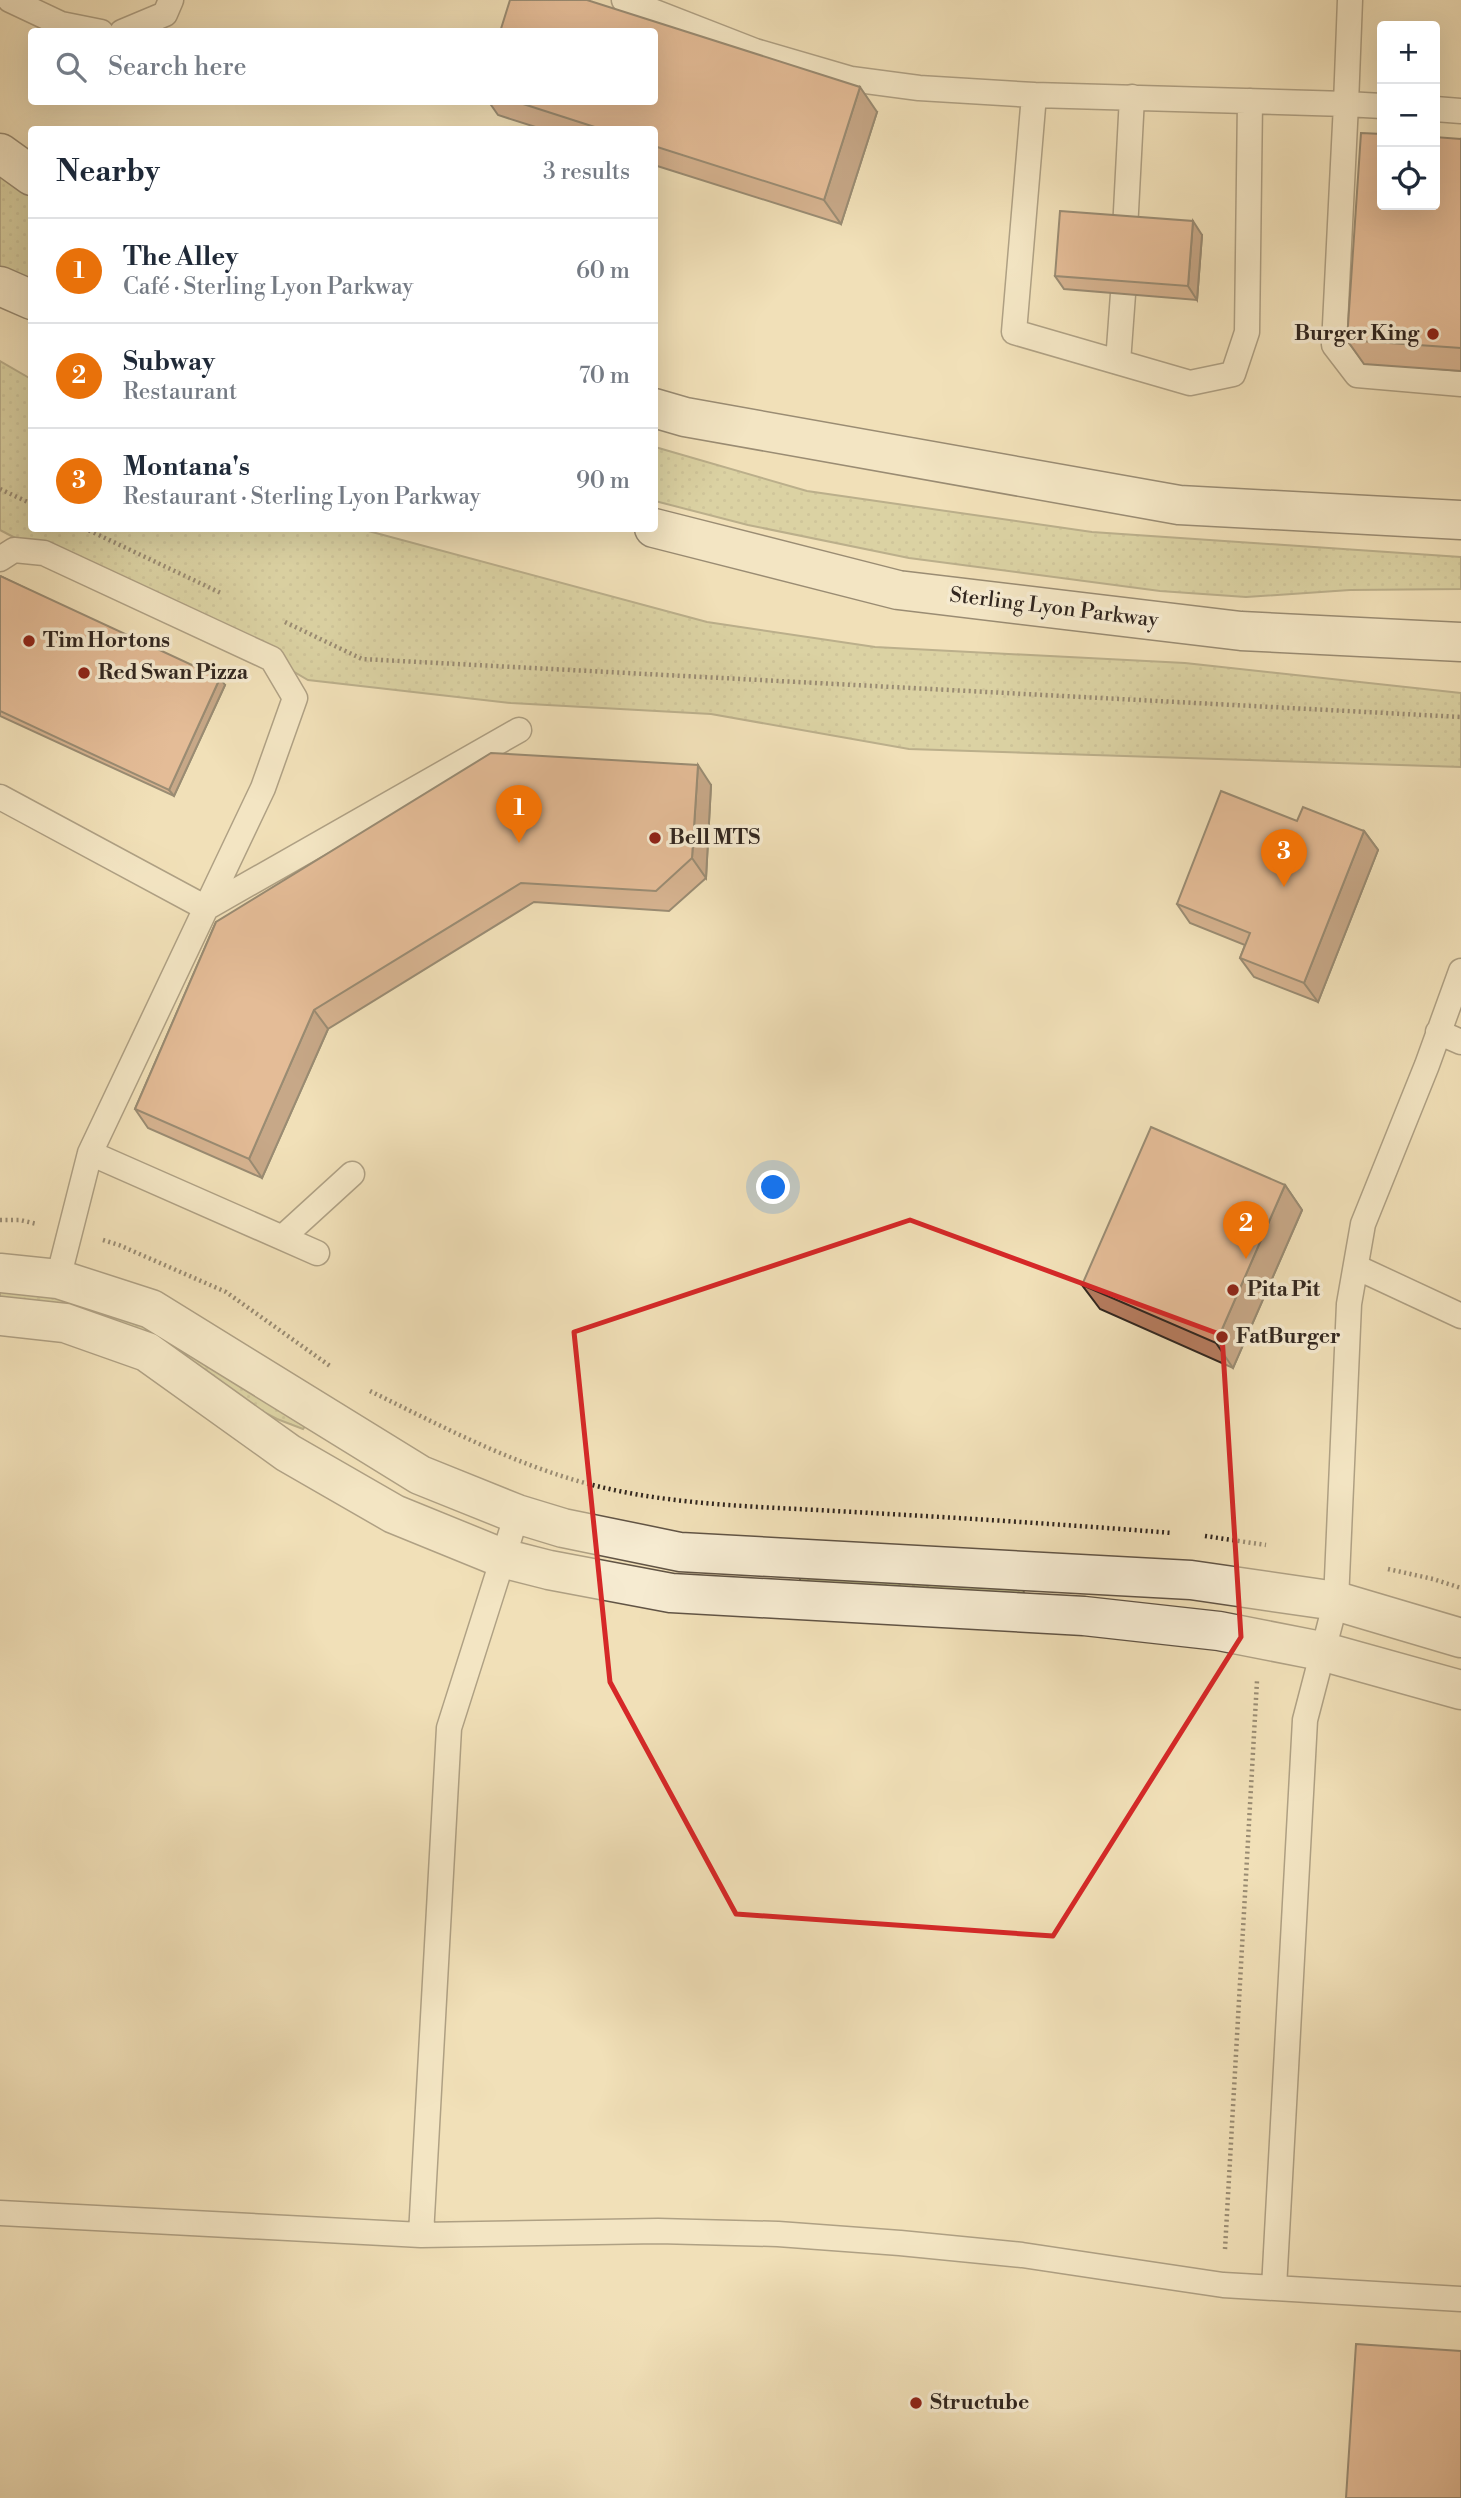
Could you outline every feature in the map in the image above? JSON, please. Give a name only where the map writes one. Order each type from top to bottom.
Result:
[{"type":"street","points":[[0,153],[28,173]]},
{"type":"street","points":[[0,173],[28,187]]},
{"type":"street","points":[[0,286],[28,298]]},
{"type":"street","points":[[658,409],[685,417],[1179,505],[1461,520]]},
{"type":"street","name":"Sterling Lyon Parkway","points":[[658,529],[898,590],[1241,631],[1461,642]]},
{"type":"street","points":[[0,1273],[58,1279],[151,1310],[420,1475],[516,1514],[563,1528],[681,1552],[1191,1580],[1335,1601],[1461,1638]]},
{"type":"street","points":[[0,1316],[65,1324],[147,1352],[288,1453],[394,1514],[502,1558],[549,1570],[671,1592],[1084,1616],[1219,1631],[1321,1651],[1461,1690]]},
{"type":"lane","points":[[10,0],[61,24],[81,28]]},
{"type":"lane","points":[[132,28],[165,14],[171,0]]},
{"type":"lane","points":[[624,0],[755,51],[851,79],[919,88],[1034,95],[1377,106]]},
{"type":"lane","points":[[1350,0],[1334,345],[1357,375],[1461,384]]},
{"type":"lane","points":[[1034,95],[1014,332],[1190,383],[1233,374],[1247,332],[1250,101]]},
{"type":"lane","points":[[1125,230],[1132,97]]},
{"type":"lane","points":[[1440,109],[1461,111]]},
{"type":"lane","points":[[1118,362],[1123,294]]},
{"type":"lane","points":[[0,559],[14,550],[44,553],[272,659],[295,698],[263,788],[90,1153],[58,1279]]},
{"type":"lane","points":[[206,908],[519,730]]},
{"type":"lane","points":[[0,797],[206,908]]},
{"type":"lane","points":[[1275,2288],[1304,1720],[1335,1601],[1349,1304],[1363,1224],[1450,1037],[1461,971]]},
{"type":"lane","points":[[90,1153],[317,1253]]},
{"type":"lane","points":[[283,1237],[352,1174]]},
{"type":"lane","points":[[1356,1268],[1461,1316]]},
{"type":"lane","points":[[421,2235],[449,1728],[516,1514]]},
{"type":"lane","points":[[0,2213],[421,2235],[658,2231],[778,2234],[1022,2255],[1223,2285],[1461,2299]]},
{"type":"path","points":[[0,489],[28,502]]},
{"type":"path","points":[[93,532],[236,599]]},
{"type":"path","points":[[274,617],[362,659],[1461,717]]},
{"type":"path","points":[[0,1220],[20,1220],[119,1245],[226,1293],[332,1367]]},
{"type":"path","points":[[365,1388],[459,1436],[533,1465],[578,1481],[644,1495],[726,1505],[1064,1524],[1182,1534]]},
{"type":"path","points":[[1195,1535],[1276,1547],[1274,1592]]},
{"type":"path","points":[[1337,1559],[1433,1578],[1461,1588]]},
{"type":"path","points":[[1223,2285],[1257,1670],[1265,1640]]},
{"type":"highlighted area","points":[[910,1220],[1222,1335],[1241,1637],[1053,1936],[736,1914],[610,1682],[574,1332]]},
{"type":"shaded area","points":[[0,173],[28,187],[28,282],[0,271]]},
{"type":"shaded area","points":[[0,361],[28,377],[28,532],[372,532],[707,622],[875,647],[1185,663],[1461,693],[1461,767],[909,749],[711,714],[511,703],[308,680],[272,659],[0,530]]},
{"type":"shaded area","points":[[658,448],[807,491],[1092,532],[1461,557],[1461,589],[1350,590],[1246,597],[1160,591],[909,558],[748,525],[658,502]]},
{"type":"shaded area","points":[[0,1284],[111,1304],[306,1425],[303,1429],[277,1419],[245,1402],[0,1299]]},
{"type":"shaded area","points":[[800,1577],[1023,1584],[1024,1594],[800,1587]]},
{"type":"building","points":[[510,0],[587,0],[860,87],[824,200],[658,147],[658,126],[592,126],[526,105],[658,105],[658,28],[501,28]]},
{"type":"building","points":[[1361,133],[1377,134],[1377,210],[1440,210],[1440,137],[1461,139],[1461,348],[1347,340]]},
{"type":"building","points":[[1060,211],[1193,221],[1188,286],[1055,276]]},
{"type":"building","points":[[0,576],[220,678],[169,790],[0,711]]},
{"type":"building","points":[[491,753],[698,765],[692,858],[656,891],[521,883],[314,1010],[249,1159],[135,1109],[216,922]]},
{"type":"building","points":[[1221,791],[1297,821],[1303,807],[1364,831],[1304,983],[1240,958],[1250,933],[1177,904]]},
{"type":"building","points":[[1151,1127],[1285,1185],[1216,1343],[1082,1285]]},
{"type":"building","points":[[1356,2344],[1461,2351],[1461,2498],[1346,2498]]},
{"type":"place","name":"Burger King","points":[[1433,334]]},
{"type":"place","name":"Tim Hortons","points":[[29,641]]},
{"type":"place","name":"Red Swan Pizza","points":[[84,673]]},
{"type":"place","name":"Bell MTS","points":[[655,838]]},
{"type":"place","name":"The Alley","points":[[519,843]]},
{"type":"place","name":"Montana's","points":[[1284,887]]},
{"type":"place","name":"Subway","points":[[1246,1259]]},
{"type":"place","name":"Pita Pit","points":[[1233,1290]]},
{"type":"place","name":"FatBurger","points":[[1222,1337]]},
{"type":"place","name":"Structube","points":[[916,2403]]}]
